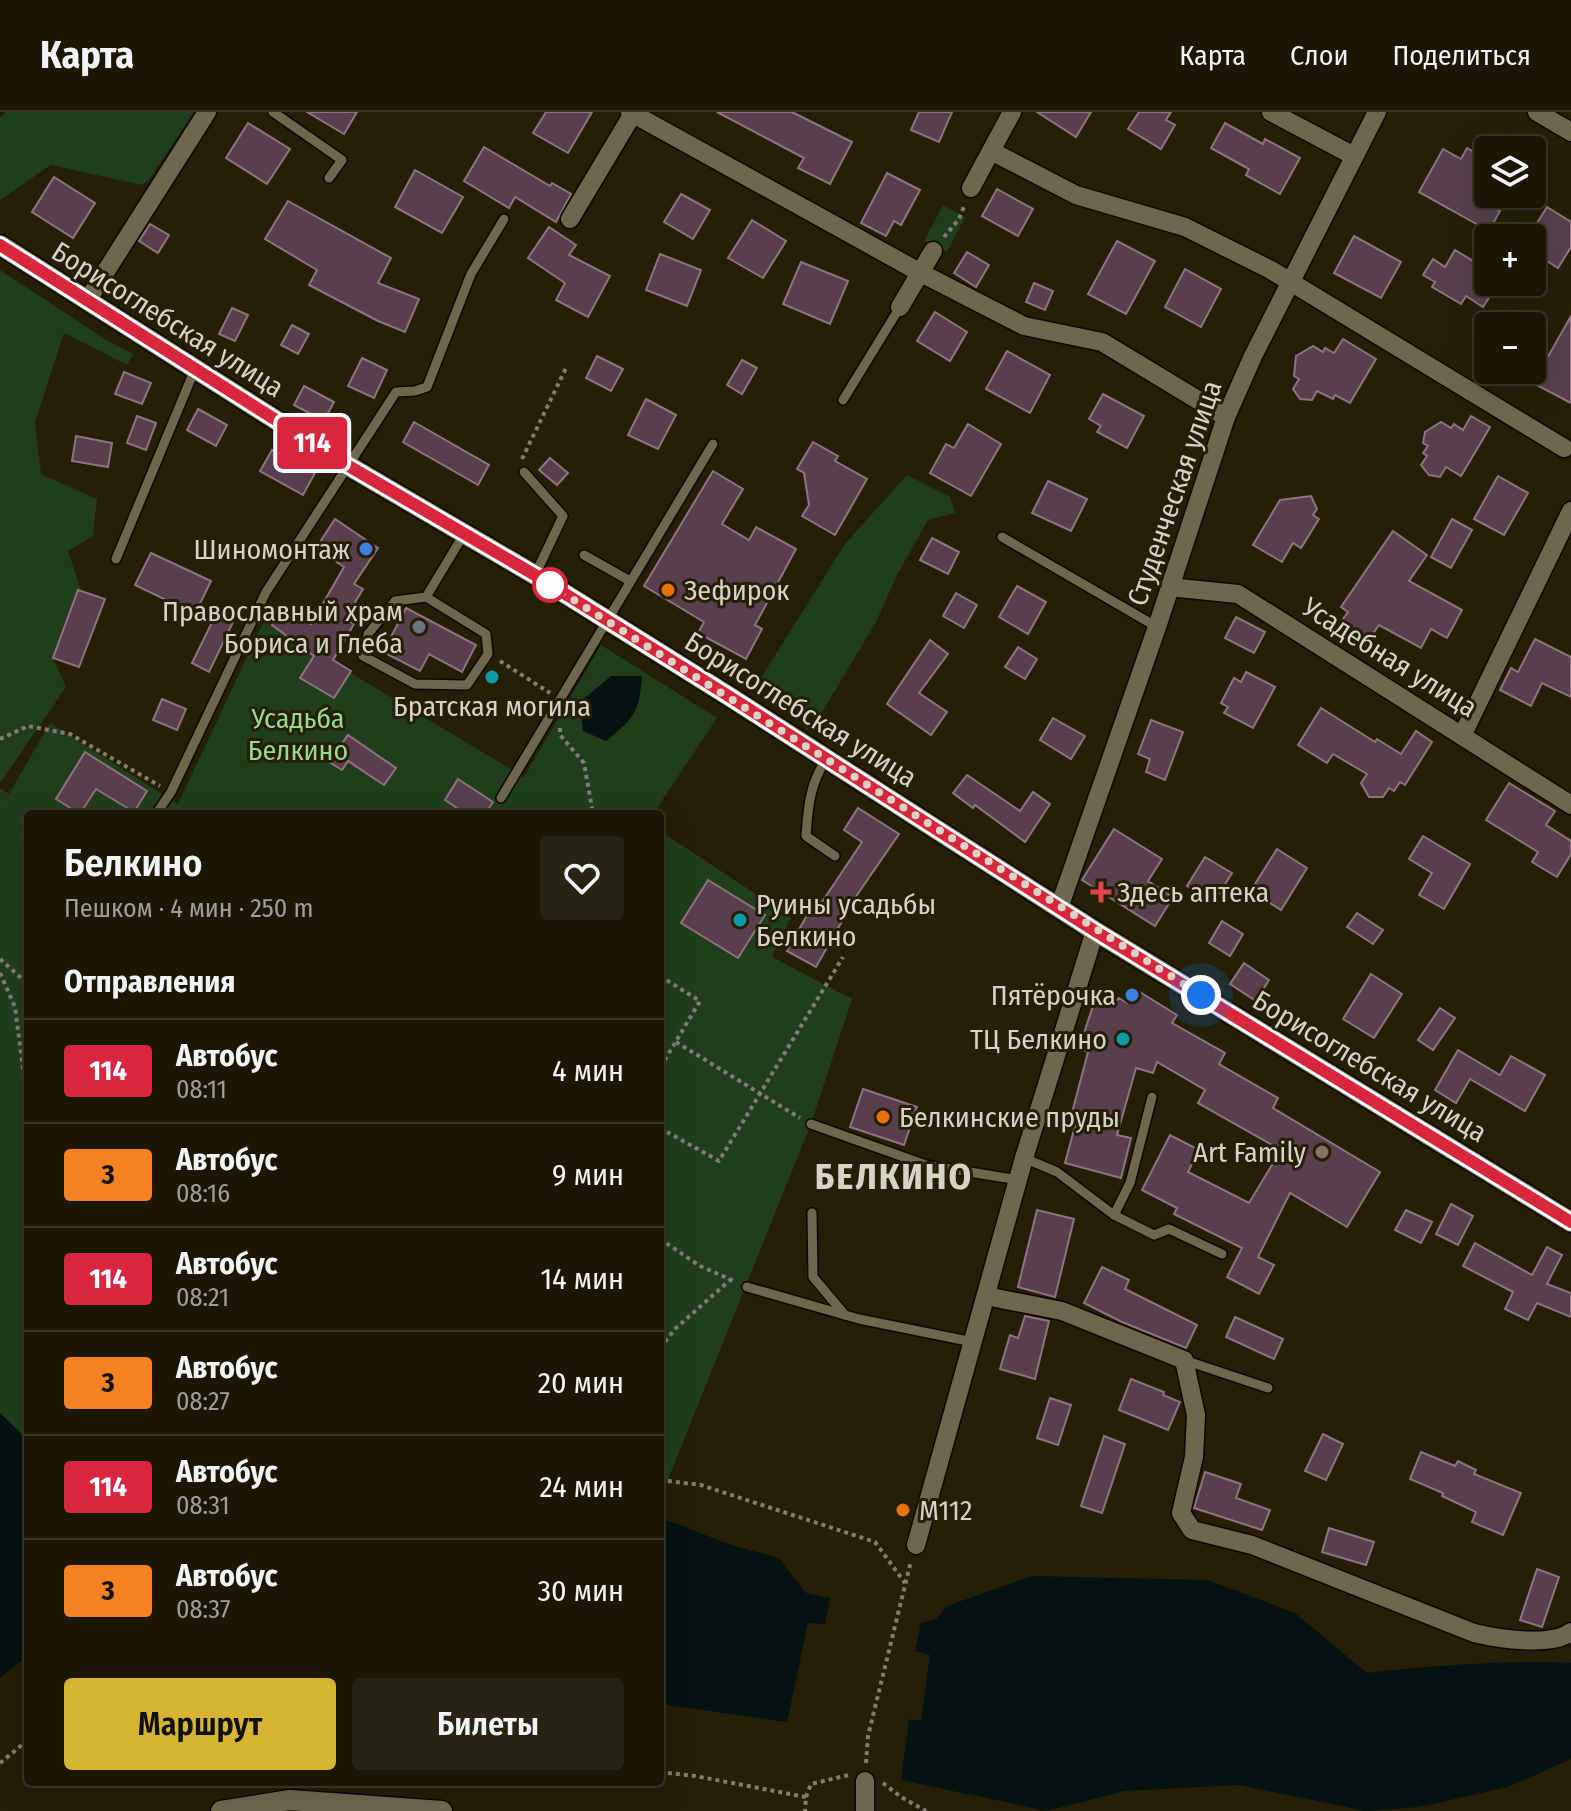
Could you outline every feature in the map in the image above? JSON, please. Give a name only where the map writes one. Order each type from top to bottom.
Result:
[{"type":"street","points":[[87,301],[207,112]]},
{"type":"street","points":[[971,188],[1012,112]]},
{"type":"street","points":[[1271,112],[1354,156]]},
{"type":"street","name":"Студенческая улица","points":[[1059,908],[1226,417],[1253,356],[1377,112]]},
{"type":"street","points":[[1537,112],[1571,132]]},
{"type":"street","points":[[570,219],[632,113],[921,273],[1024,326],[1102,342],[1226,417]]},
{"type":"street","points":[[991,151],[1076,195],[1185,227],[1291,280],[1564,448]]},
{"type":"street","name":"Борисоглебская улица","points":[[0,245],[347,465],[607,620],[1095,931],[1571,1222]]},
{"type":"street","points":[[900,307],[933,251]]},
{"type":"street","points":[[1462,736],[1571,511]]},
{"type":"street","name":"Усадебная улица","points":[[1169,587],[1238,594],[1571,805]]},
{"type":"street","points":[[916,1545],[1024,1158],[1095,931]]},
{"type":"street","points":[[986,1296],[1062,1311],[1184,1360],[1196,1415],[1194,1457],[1181,1513],[1192,1530],[1252,1545],[1474,1633],[1499,1639],[1562,1639],[1571,1632]]},
{"type":"street","points":[[865,1775],[865,1811]]},
{"type":"street","points":[[221,1811],[290,1800],[442,1811]]},
{"type":"lane","points":[[273,112],[342,160],[329,178]]},
{"type":"lane","points":[[159,810],[171,792],[266,592],[396,392],[427,387],[471,274],[504,219]]},
{"type":"lane","points":[[843,400],[900,307]]},
{"type":"lane","points":[[116,559],[195,369]]},
{"type":"lane","points":[[501,798],[713,444]]},
{"type":"lane","points":[[524,472],[563,516],[535,575]]},
{"type":"lane","points":[[426,597],[464,534]]},
{"type":"lane","points":[[1002,537],[1157,627]]},
{"type":"lane","points":[[584,555],[630,581]]},
{"type":"lane","points":[[426,597],[486,634],[488,654],[467,685],[415,684],[363,656],[368,634],[395,601],[426,597]]},
{"type":"lane","points":[[827,758],[817,773],[808,797],[806,836],[835,856]]},
{"type":"lane","points":[[1114,1215],[1130,1183],[1152,1097]]},
{"type":"lane","points":[[811,1124],[926,1165],[1019,1180]]},
{"type":"lane","points":[[1024,1158],[1057,1172],[1114,1215],[1154,1235],[1169,1229],[1222,1254]]},
{"type":"lane","points":[[812,1213],[813,1277],[845,1315]]},
{"type":"lane","points":[[747,1287],[845,1315],[973,1342]]},
{"type":"lane","points":[[1184,1360],[1268,1388]]},
{"type":"path","points":[[933,251],[959,219],[971,188]]},
{"type":"path","points":[[524,472],[521,458],[566,368]]},
{"type":"path","points":[[488,654],[560,699]]},
{"type":"path","points":[[0,739],[28,726],[70,734],[171,792]]},
{"type":"path","points":[[560,735],[584,763],[592,810]]},
{"type":"path","points":[[664,1130],[719,1161],[843,957]]},
{"type":"path","points":[[0,959],[24,980]]},
{"type":"path","points":[[0,973],[15,1007],[24,1076]]},
{"type":"path","points":[[664,978],[700,1001],[664,1062]]},
{"type":"path","points":[[676,1042],[760,1096],[811,1124]]},
{"type":"path","points":[[664,1242],[700,1266],[747,1287]]},
{"type":"path","points":[[664,1343],[675,1329],[730,1280]]},
{"type":"path","points":[[664,1480],[701,1485],[875,1542],[905,1583],[868,1736],[865,1775]]},
{"type":"path","points":[[0,1763],[24,1743]]},
{"type":"path","points":[[664,1772],[806,1797]]},
{"type":"path","points":[[805,1811],[811,1784],[865,1775],[926,1811]]},
{"type":"green space","points":[[6,112],[194,112],[148,181],[142,185],[51,165],[0,200],[0,118]]},
{"type":"green space","points":[[943,205],[965,217],[947,252],[924,241]]},
{"type":"green space","points":[[0,270],[103,338],[133,354],[127,365],[64,333],[35,422],[41,474],[97,499],[93,536],[68,551],[81,590],[53,658],[66,687],[0,783]]},
{"type":"green space","points":[[907,475],[950,497],[955,513],[928,520],[897,575],[876,622],[818,719],[759,681],[845,544]]},
{"type":"green space","name":"Усадьба Белкино","points":[[264,621],[524,777],[601,645],[717,718],[656,810],[24,810],[24,1438],[0,1413],[0,788],[9,794],[50,723],[178,804]]},
{"type":"green space","points":[[664,834],[791,917],[772,957],[852,999],[811,1124],[664,1489]]},
{"type":"shaded area","points":[[611,676],[642,676],[637,707],[623,726],[606,741],[583,731],[580,702]]},
{"type":"shaded area","points":[[0,1413],[24,1436],[24,1659],[0,1678]]},
{"type":"shaded area","points":[[664,1520],[728,1544],[779,1558],[806,1593],[830,1598],[825,1624],[808,1623],[787,1722],[664,1705]]},
{"type":"shaded area","points":[[1032,1576],[1208,1580],[1295,1613],[1367,1673],[1469,1664],[1571,1663],[1571,1759],[1508,1787],[1419,1807],[1366,1811],[1239,1785],[1124,1791],[1047,1811],[901,1780],[909,1719],[921,1721],[930,1655],[915,1651],[921,1623],[936,1619],[947,1606]]},
{"type":"building","points":[[307,112],[357,112],[344,134]]},
{"type":"building","points":[[546,112],[592,112],[568,153],[533,133]]},
{"type":"building","points":[[717,112],[792,112],[852,142],[830,184],[798,168],[804,158]]},
{"type":"building","points":[[919,112],[952,112],[939,142],[911,130]]},
{"type":"building","points":[[1037,112],[1091,112],[1076,137]]},
{"type":"building","points":[[1139,112],[1171,112],[1166,120],[1175,125],[1161,149],[1128,129]]},
{"type":"building","points":[[248,123],[290,149],[267,184],[226,158]]},
{"type":"building","points":[[1225,123],[1263,144],[1265,139],[1300,158],[1280,194],[1246,175],[1249,169],[1211,148]]},
{"type":"building","points":[[484,147],[550,186],[552,183],[571,194],[556,222],[515,197],[509,208],[464,181]]},
{"type":"building","points":[[1467,148],[1474,152],[1474,208],[1500,211],[1493,224],[1476,224],[1419,192],[1443,149],[1461,159]]},
{"type":"building","points":[[415,170],[463,197],[442,233],[395,207]]},
{"type":"building","points":[[887,173],[920,190],[901,225],[894,221],[886,236],[861,223]]},
{"type":"building","points":[[54,177],[95,203],[73,238],[32,212]]},
{"type":"building","points":[[997,189],[1033,209],[1018,236],[982,216]]},
{"type":"building","points":[[681,194],[710,210],[693,239],[664,222]]},
{"type":"building","points":[[288,201],[391,258],[378,283],[419,299],[405,332],[309,285],[317,270],[265,239]]},
{"type":"building","points":[[1547,207],[1571,222],[1571,247],[1558,268],[1546,260],[1546,224],[1536,224]]},
{"type":"building","points":[[752,220],[786,241],[763,278],[728,258]]},
{"type":"building","points":[[150,224],[169,235],[158,253],[139,241]]},
{"type":"building","points":[[549,227],[576,245],[569,255],[610,276],[588,317],[556,300],[565,283],[528,258]]},
{"type":"building","points":[[1354,236],[1401,262],[1381,298],[1334,273]]},
{"type":"building","points":[[1117,241],[1155,261],[1126,314],[1088,294]]},
{"type":"building","points":[[1455,250],[1474,262],[1474,296],[1490,296],[1483,307],[1466,296],[1461,304],[1432,287],[1435,282],[1423,275],[1433,259],[1445,267]]},
{"type":"building","points":[[967,252],[989,265],[976,287],[954,273]]},
{"type":"building","points":[[660,254],[701,270],[687,306],[646,290]]},
{"type":"building","points":[[801,262],[848,281],[830,324],[783,304]]},
{"type":"building","points":[[1185,269],[1221,289],[1201,327],[1165,307]]},
{"type":"building","points":[[1034,283],[1053,291],[1045,310],[1026,302]]},
{"type":"building","points":[[232,308],[248,315],[235,341],[219,334]]},
{"type":"building","points":[[935,312],[967,332],[950,361],[917,341]]},
{"type":"building","points":[[1571,316],[1571,403],[1535,384],[1546,384],[1546,360]]},
{"type":"building","points":[[292,325],[309,334],[298,354],[281,345]]},
{"type":"building","points":[[1343,339],[1376,359],[1350,403],[1317,391],[1312,400],[1300,399],[1293,389],[1299,379],[1294,376],[1296,356],[1313,346],[1323,352],[1325,348],[1334,353]]},
{"type":"building","points":[[1007,351],[1050,375],[1030,413],[986,389]]},
{"type":"building","points":[[597,356],[623,369],[611,391],[586,378]]},
{"type":"building","points":[[362,358],[387,370],[374,398],[348,386]]},
{"type":"building","points":[[742,360],[757,368],[742,394],[727,385]]},
{"type":"building","points":[[124,372],[151,383],[142,404],[115,394]]},
{"type":"building","points":[[304,386],[334,402],[324,421],[294,405]]},
{"type":"building","points":[[1103,394],[1144,416],[1127,448],[1097,432],[1101,426],[1089,419]]},
{"type":"building","points":[[646,399],[676,415],[658,449],[628,435]]},
{"type":"building","points":[[198,409],[227,425],[216,446],[187,430]]},
{"type":"building","points":[[137,416],[156,423],[146,450],[127,443]]},
{"type":"building","points":[[1471,416],[1490,427],[1461,476],[1446,467],[1440,477],[1429,475],[1421,465],[1427,456],[1423,453],[1428,446],[1423,443],[1425,432],[1441,422],[1451,428],[1454,424],[1463,430]]},
{"type":"building","points":[[414,422],[489,465],[478,485],[403,442]]},
{"type":"building","points":[[968,424],[1001,444],[971,496],[930,473],[946,444],[954,448]]},
{"type":"building","points":[[76,436],[112,443],[108,467],[72,461]]},
{"type":"building","points":[[813,442],[838,456],[835,461],[867,479],[835,535],[802,516],[809,505],[804,473],[797,469]]},
{"type":"building","points":[[272,450],[315,473],[303,495],[260,471]]},
{"type":"building","points":[[550,458],[568,473],[557,485],[539,470]]},
{"type":"building","points":[[713,471],[743,489],[722,524],[749,540],[756,527],[796,549],[755,625],[762,629],[746,659],[698,633],[704,622],[644,586]]},
{"type":"building","points":[[1498,476],[1528,493],[1504,535],[1474,519]]},
{"type":"building","points":[[1048,481],[1087,499],[1071,531],[1032,513]]},
{"type":"building","points":[[1311,496],[1317,509],[1313,515],[1319,519],[1301,548],[1293,543],[1282,562],[1253,545],[1280,500]]},
{"type":"building","points":[[335,519],[378,548],[354,584],[363,589],[345,619],[354,624],[333,660],[351,671],[334,698],[300,678],[314,656],[272,625],[287,606],[311,624],[344,567],[316,548]]},
{"type":"building","points":[[1452,519],[1472,530],[1451,568],[1431,557]]},
{"type":"building","points":[[1393,531],[1427,555],[1409,581],[1462,610],[1447,638],[1431,629],[1421,648],[1379,625],[1363,648],[1336,629],[1348,612],[1341,607]]},
{"type":"building","points":[[932,538],[959,552],[948,574],[920,560]]},
{"type":"building","points":[[151,553],[211,581],[195,614],[135,585]]},
{"type":"building","points":[[1017,586],[1046,602],[1028,634],[999,617]]},
{"type":"building","points":[[78,590],[105,599],[79,667],[53,658]]},
{"type":"building","points":[[956,593],[977,605],[964,628],[943,616]]},
{"type":"building","name":"Православный храм Бориса и Глеба","points":[[406,608],[476,645],[462,672],[429,654],[420,671],[383,652]]},
{"type":"building","points":[[217,612],[234,620],[209,672],[192,663]]},
{"type":"building","points":[[1236,617],[1265,632],[1254,653],[1225,638]]},
{"type":"building","points":[[1535,639],[1571,657],[1571,697],[1542,683],[1531,706],[1500,690],[1511,668],[1518,672]]},
{"type":"building","points":[[930,640],[948,654],[919,693],[947,712],[931,735],[887,704]]},
{"type":"building","points":[[1018,647],[1037,659],[1025,679],[1005,667]]},
{"type":"building","points":[[1246,672],[1275,687],[1253,728],[1224,713],[1228,707],[1221,703],[1234,678],[1241,682]]},
{"type":"building","points":[[162,699],[186,709],[177,730],[153,720]]},
{"type":"building","points":[[1321,708],[1375,742],[1377,739],[1401,754],[1416,731],[1432,742],[1405,785],[1400,782],[1394,791],[1389,788],[1383,797],[1369,797],[1361,783],[1367,774],[1333,754],[1327,763],[1298,745]]},
{"type":"building","points":[[1053,718],[1085,736],[1071,759],[1040,740]]},
{"type":"building","points":[[1151,720],[1183,732],[1165,780],[1146,772],[1150,759],[1138,754]]},
{"type":"building","points":[[348,735],[396,768],[384,785],[348,761],[342,770],[329,762]]},
{"type":"building","points":[[85,752],[147,791],[135,810],[96,789],[83,810],[74,810],[56,799]]},
{"type":"building","points":[[967,775],[1020,811],[1033,792],[1050,804],[1025,842],[975,805],[973,808],[953,793]]},
{"type":"building","points":[[458,779],[493,802],[488,810],[460,810],[445,800]]},
{"type":"building","points":[[1509,783],[1555,811],[1546,825],[1571,841],[1571,854],[1557,877],[1532,862],[1538,852],[1486,820]]},
{"type":"building","points":[[858,808],[899,834],[857,895],[816,967],[787,951],[816,899],[822,902],[862,842],[844,830]]},
{"type":"building","points":[[1114,829],[1162,859],[1148,881],[1173,897],[1155,926],[1082,880]]},
{"type":"building","points":[[1423,836],[1470,864],[1444,909],[1419,895],[1432,873],[1409,859]]},
{"type":"building","points":[[1277,849],[1307,868],[1281,910],[1259,896],[1264,889],[1255,884]]},
{"type":"building","points":[[1205,857],[1232,873],[1213,903],[1187,886]]},
{"type":"building","points":[[708,880],[765,915],[738,958],[681,923]]},
{"type":"building","points":[[1357,913],[1383,930],[1373,944],[1347,927]]},
{"type":"building","points":[[1222,921],[1243,934],[1230,956],[1209,943]]},
{"type":"building","points":[[1244,963],[1269,980],[1256,1001],[1230,984]]},
{"type":"building","points":[[1371,974],[1402,994],[1374,1038],[1343,1019]]},
{"type":"building","points":[[1135,989],[1177,1015],[1172,1023],[1225,1053],[1219,1064],[1278,1098],[1273,1108],[1380,1172],[1347,1227],[1290,1193],[1258,1257],[1274,1265],[1259,1294],[1227,1277],[1242,1248],[1174,1214],[1177,1208],[1142,1190],[1170,1135],[1199,1150],[1188,1172],[1249,1203],[1281,1150],[1198,1103],[1205,1090],[1157,1062],[1153,1073],[1136,1068],[1117,1135],[1131,1138],[1121,1178],[1065,1163],[1075,1126],[1069,1124],[1088,1052],[1079,1048],[1093,1006],[1114,1003],[1119,998],[1127,1003]]},
{"type":"building","points":[[1440,1008],[1455,1018],[1433,1050],[1418,1040]]},
{"type":"building","points":[[1458,1050],[1500,1075],[1511,1056],[1545,1075],[1525,1111],[1470,1079],[1456,1103],[1435,1090]]},
{"type":"building","name":"Белкинские пруды","points":[[863,1089],[917,1107],[904,1145],[850,1127]]},
{"type":"building","points":[[1451,1204],[1473,1216],[1458,1245],[1436,1234]]},
{"type":"building","points":[[1037,1210],[1074,1219],[1055,1297],[1018,1287]]},
{"type":"building","points":[[1406,1210],[1432,1222],[1421,1243],[1395,1230]]},
{"type":"building","points":[[1475,1243],[1532,1275],[1547,1247],[1562,1255],[1547,1284],[1571,1293],[1571,1317],[1537,1303],[1528,1320],[1505,1309],[1513,1292],[1463,1266]]},
{"type":"building","points":[[1102,1267],[1129,1280],[1125,1289],[1197,1325],[1186,1348],[1084,1303]]},
{"type":"building","points":[[1025,1316],[1049,1321],[1035,1379],[1000,1369],[1010,1335],[1018,1338]]},
{"type":"building","points":[[1235,1317],[1283,1339],[1274,1359],[1226,1337]]},
{"type":"building","points":[[1131,1379],[1180,1402],[1168,1430],[1119,1410]]},
{"type":"building","points":[[1050,1398],[1071,1405],[1058,1445],[1037,1438]]},
{"type":"building","points":[[1323,1434],[1343,1444],[1326,1480],[1305,1471]]},
{"type":"building","points":[[1104,1436],[1125,1444],[1102,1513],[1081,1506]]},
{"type":"building","points":[[1421,1452],[1455,1466],[1458,1461],[1476,1470],[1474,1474],[1521,1493],[1503,1535],[1472,1522],[1476,1512],[1410,1479]]},
{"type":"building","points":[[1205,1472],[1241,1484],[1236,1498],[1270,1510],[1262,1530],[1194,1508]]},
{"type":"building","points":[[1329,1528],[1374,1542],[1366,1565],[1322,1552]]},
{"type":"building","points":[[1537,1569],[1559,1577],[1542,1627],[1520,1620]]},
{"type":"bus line","name":"114","points":[[0,245],[347,465],[535,575],[727,695],[1095,931],[1571,1222]]},
{"type":"place","name":"Шиномонтаж","points":[[366,549]]},
{"type":"place","name":"Зефирок","points":[[668,590]]},
{"type":"place","name":"Православный храм Бориса и Глеба","points":[[419,627]]},
{"type":"place","name":"Братская могила","points":[[492,677]]},
{"type":"place","name":"Здесь аптека","points":[[1101,892]]},
{"type":"place","name":"Руины усадьбы Белкино","points":[[740,920]]},
{"type":"place","name":"Пятёрочка","points":[[1132,995]]},
{"type":"place","name":"ТЦ Белкино","points":[[1123,1039]]},
{"type":"place","name":"Белкинские пруды","points":[[883,1117]]},
{"type":"place","name":"Art Family","points":[[1322,1152]]},
{"type":"place","name":"М112","points":[[903,1510]]},
{"type":"district","name":"БЕЛКИНО","points":[[894,1176]]},
{"type":"route","points":[[550,585],[1201,995]]}]
